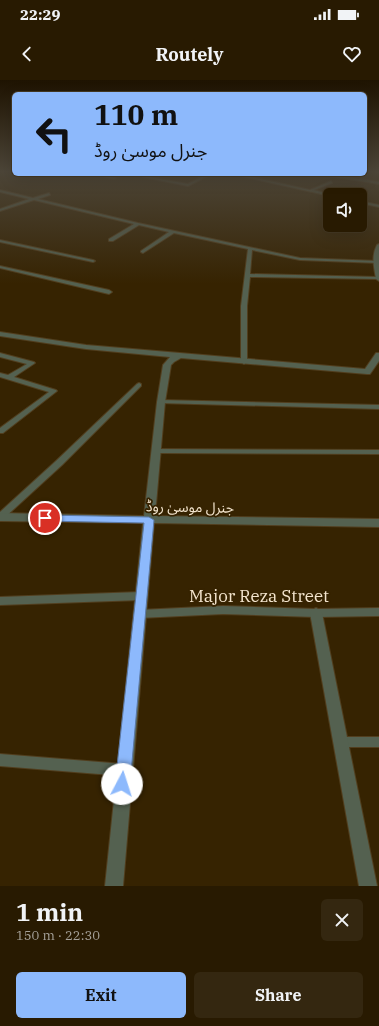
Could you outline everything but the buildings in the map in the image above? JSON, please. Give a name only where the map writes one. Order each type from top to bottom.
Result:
[{"type":"street","points":[[379,246],[376,251],[379,279]]},
{"type":"street","points":[[0,334],[86,347],[367,372],[379,355]]},
{"type":"street","points":[[114,886],[139,614],[161,402],[167,365],[171,360],[180,356]]},
{"type":"street","name":"جنرل موسیٰ روڈ","points":[[0,517],[379,523]]},
{"type":"street","points":[[316,613],[368,886]]},
{"type":"lane","points":[[73,209],[300,259],[377,261]]},
{"type":"lane","points":[[111,240],[138,224]]},
{"type":"lane","points":[[143,252],[174,231]]},
{"type":"lane","points":[[0,241],[93,261]]},
{"type":"lane","points":[[244,362],[244,306],[250,248]]},
{"type":"lane","points":[[0,267],[109,292]]},
{"type":"lane","points":[[247,275],[379,279]]},
{"type":"lane","points":[[0,355],[32,363],[8,378]]},
{"type":"lane","points":[[0,375],[54,391],[0,431]]},
{"type":"lane","points":[[0,517],[59,463],[139,385]]},
{"type":"lane","points":[[161,402],[379,407]]},
{"type":"lane","points":[[156,451],[379,452]]},
{"type":"lane","points":[[0,600],[141,596]]},
{"type":"lane","name":"Major Reza Street","points":[[139,614],[223,610],[316,613],[379,612]]},
{"type":"lane","points":[[340,742],[379,742]]},
{"type":"lane","points":[[0,760],[124,770]]},
{"type":"route","points":[[45,518],[149,520],[122,784]]}]
